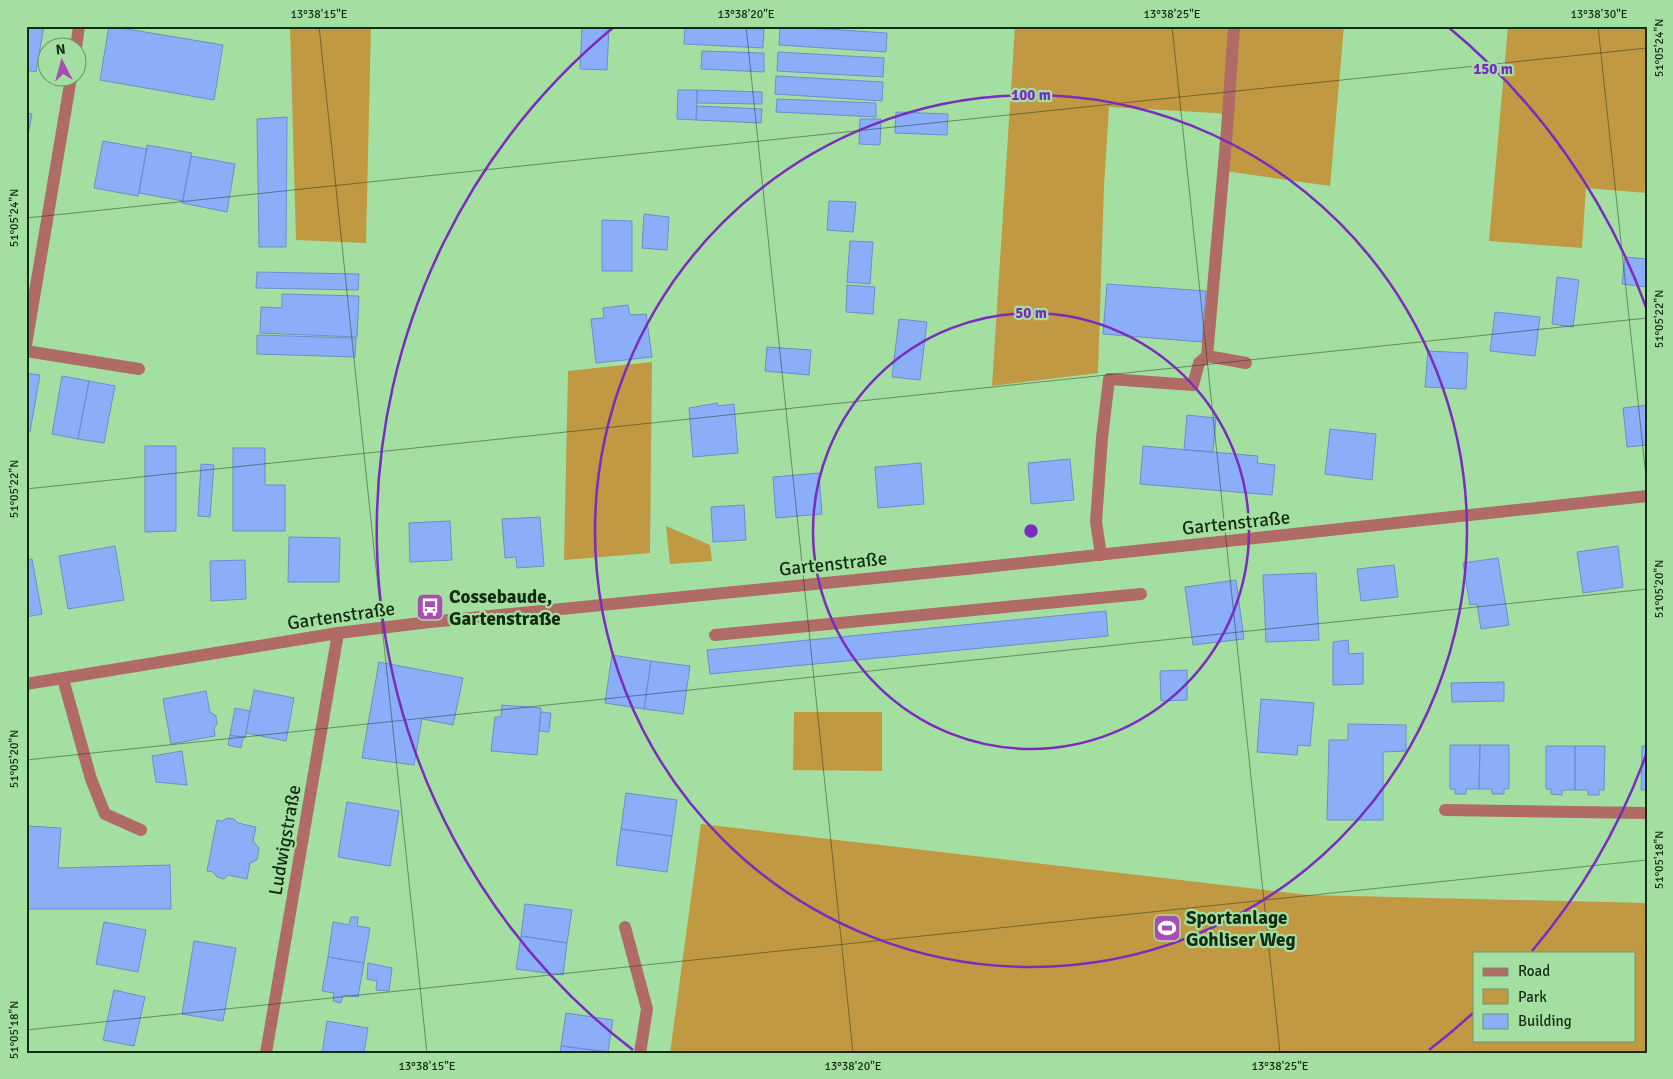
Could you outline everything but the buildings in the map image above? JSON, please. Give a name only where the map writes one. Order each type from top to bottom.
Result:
[{"type":"street","points":[[1101,555],[1096,522],[1102,438],[1109,380],[1194,385],[1199,363],[1207,356],[1228,130],[1234,26]]},
{"type":"street","points":[[26,345],[69,88]]},
{"type":"street","points":[[26,351],[139,369]]},
{"type":"street","points":[[1207,356],[1246,363]]},
{"type":"street","name":"Gartenstraße","points":[[26,684],[338,633],[440,621],[1101,555],[1647,496]]},
{"type":"street","points":[[715,635],[1141,594]]},
{"type":"street","name":"Ludwigstraße","points":[[266,1053],[338,633]]},
{"type":"street","points":[[62,679],[91,779],[105,814],[141,830]]},
{"type":"street","points":[[1445,810],[1647,813]]},
{"type":"street","points":[[625,927],[647,1009],[640,1053]]},
{"type":"green space","points":[[290,26],[371,26],[366,243],[296,240]]},
{"type":"green space","points":[[1015,26],[1344,26],[1330,186],[1225,171],[1232,114],[1109,107],[1104,186],[1098,373],[992,386]]},
{"type":"green space","points":[[1508,26],[1647,26],[1647,193],[1586,188],[1582,248],[1489,241]]},
{"type":"green space","points":[[652,362],[650,553],[564,560],[568,371]]},
{"type":"green space","points":[[666,526],[710,545],[712,561],[670,564]]},
{"type":"green space","points":[[794,712],[882,712],[882,771],[793,770]]},
{"type":"green space","name":"Sportanlage Gohliser Weg","points":[[701,824],[1308,895],[1647,903],[1647,1053],[670,1053]]},
{"type":"place","name":"Cossebaude, Gartenstraße","points":[[430,607]]},
{"type":"place","name":"Sportanlage Gohliser Weg","points":[[1167,928]]}]
